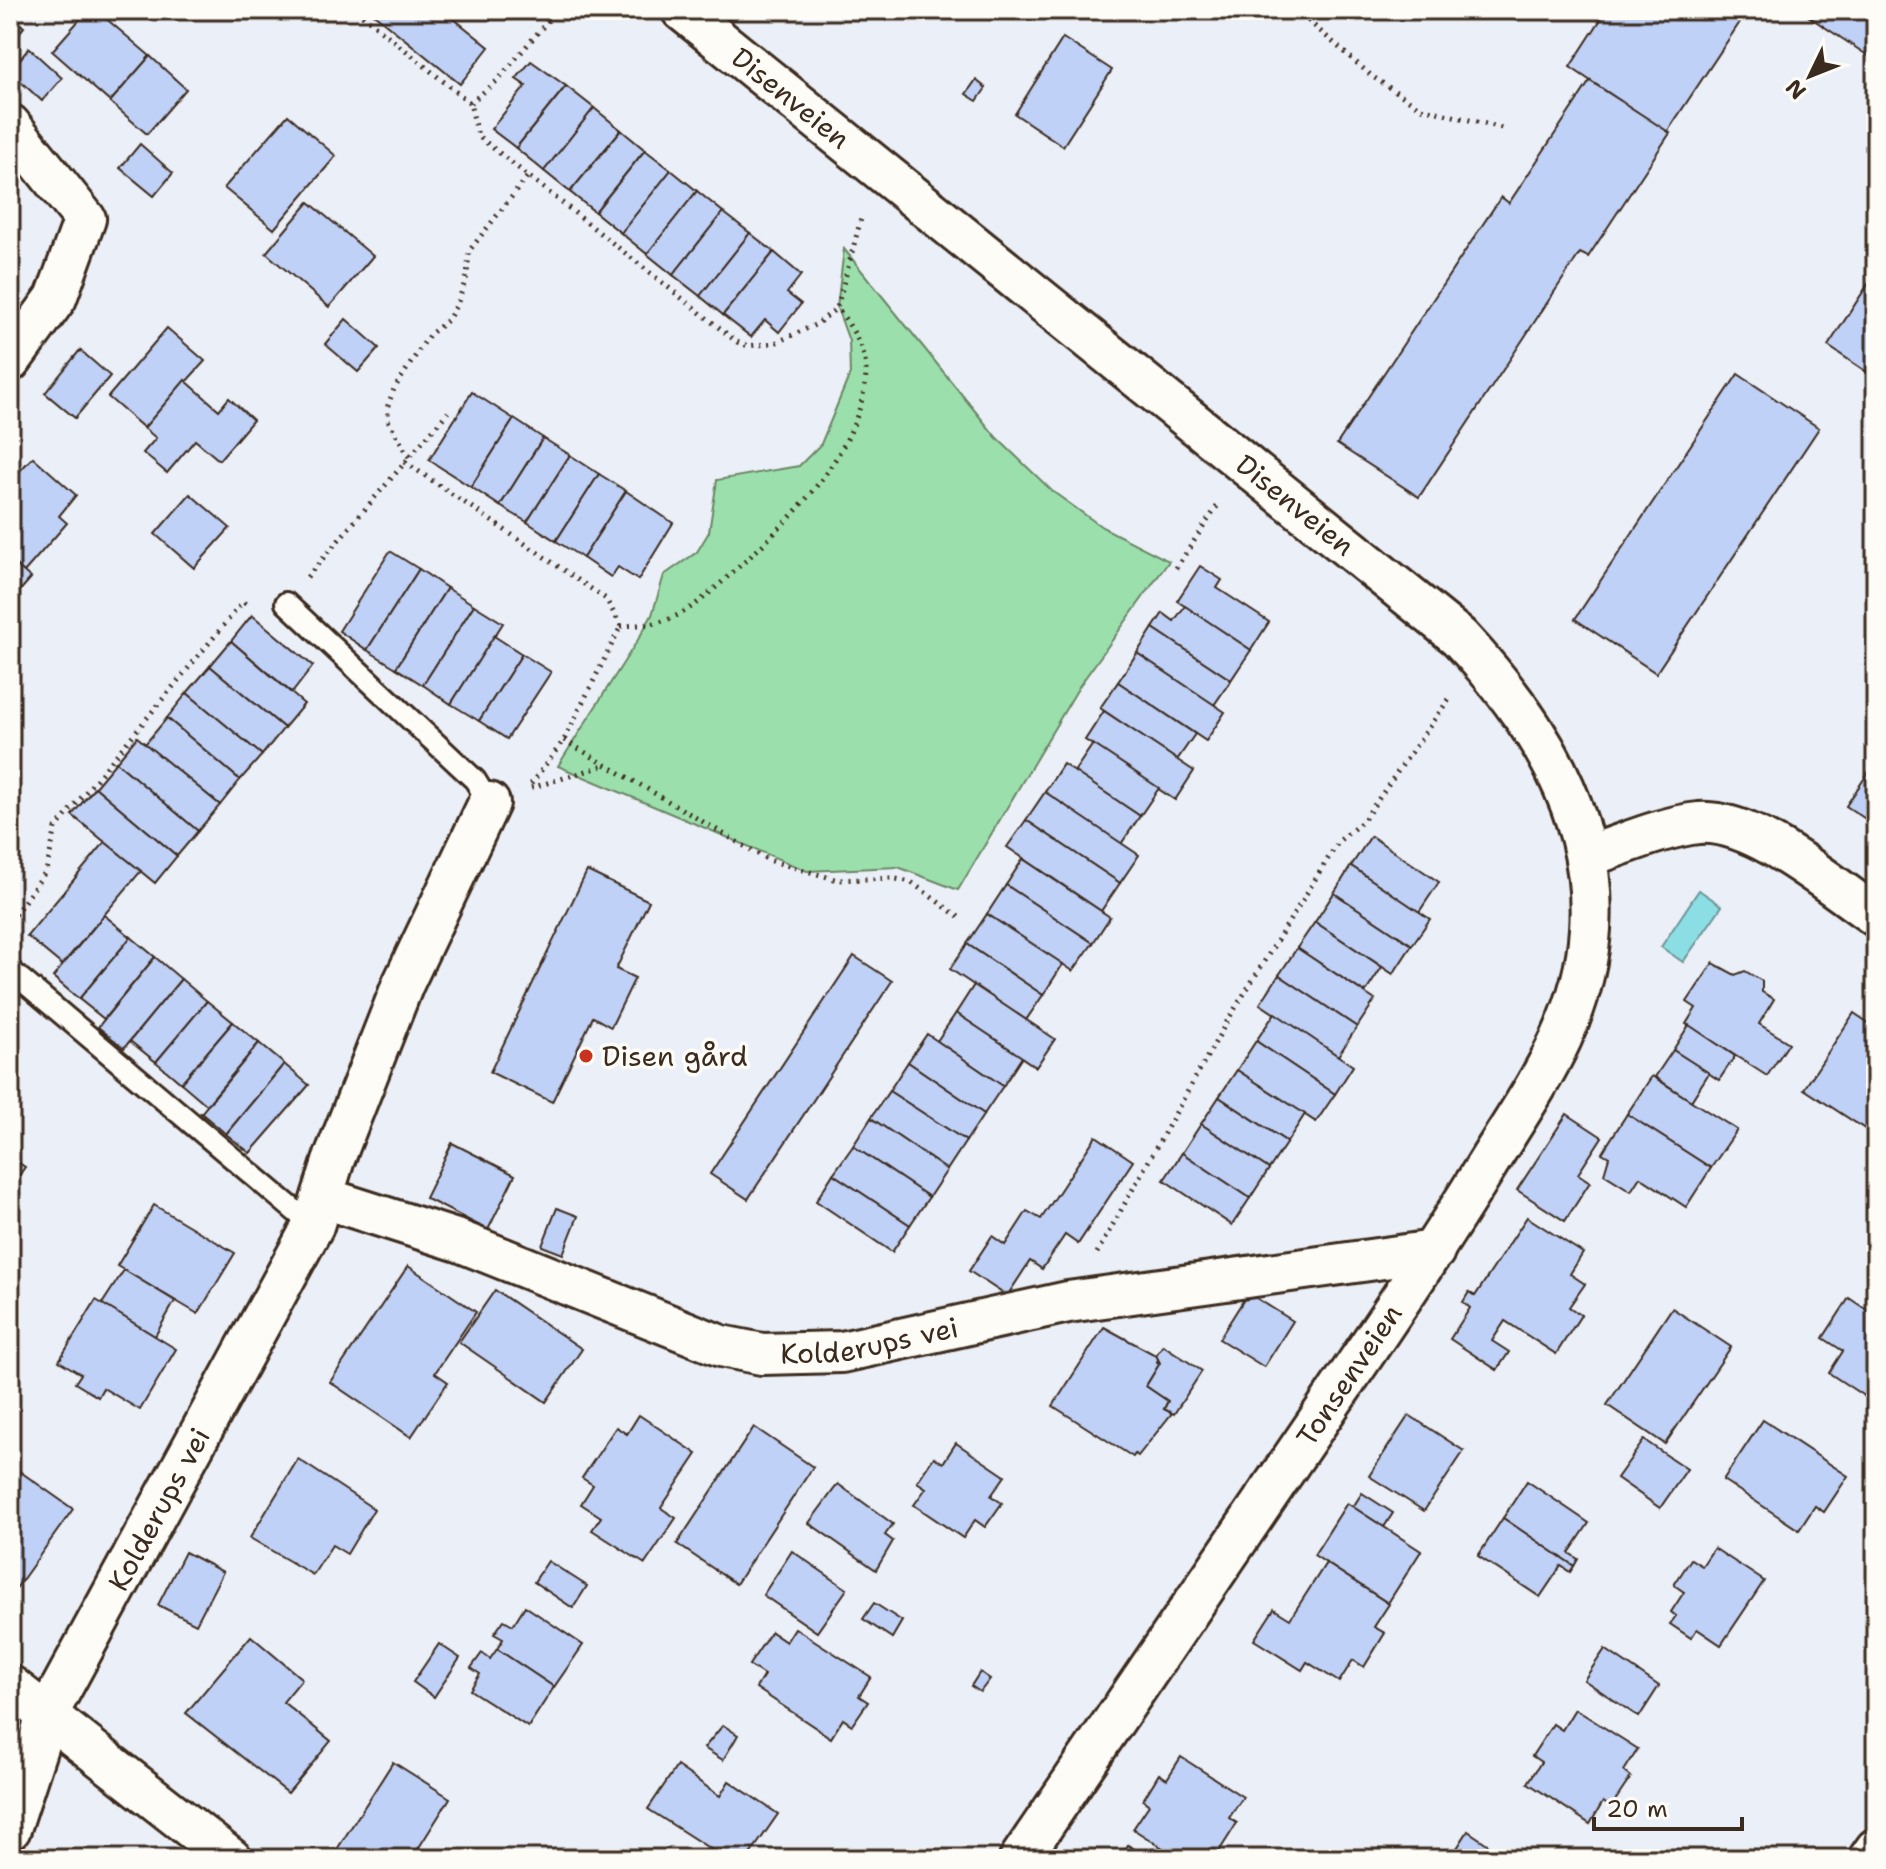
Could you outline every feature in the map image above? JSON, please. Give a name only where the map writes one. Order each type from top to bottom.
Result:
[{"type":"street","name":"Disenveien","points":[[682,10],[1459,637],[1517,705],[1543,743],[1568,794],[1588,856]]},
{"type":"street","points":[[10,125],[85,219],[56,298],[10,361]]},
{"type":"street","name":"Kolderups vei","points":[[10,1829],[48,1713],[318,1212],[334,1159],[403,984],[489,803]]},
{"type":"street","points":[[1588,856],[1682,826],[1703,823],[1726,826],[1771,846],[1876,916]]},
{"type":"street","name":"Tonsenveien","points":[[1020,1859],[1434,1251],[1552,1060],[1582,990],[1591,926],[1588,856]]},
{"type":"street","name":"Kolderups vei","points":[[318,1212],[459,1241],[721,1346],[762,1354],[842,1352],[1068,1302],[1434,1251]]},
{"type":"street","points":[[10,1686],[231,1859]]},
{"type":"street","points":[[1869,1859],[1876,1849]]},
{"type":"lane","points":[[286,603],[475,780],[489,803]]},
{"type":"lane","points":[[10,970],[318,1212]]},
{"type":"path","points":[[356,10],[470,103],[478,136],[737,342],[748,346],[775,343],[817,324],[837,308],[854,235],[879,172]]},
{"type":"path","points":[[470,103],[497,81],[557,10]]},
{"type":"path","points":[[1296,10],[1373,77],[1421,108],[1506,129]]},
{"type":"path","points":[[528,176],[469,251],[467,276],[458,302],[448,320],[429,335],[394,389],[388,405],[388,420],[407,460],[606,599],[621,626]]},
{"type":"path","points":[[621,626],[669,619],[701,601],[796,511],[834,460],[855,418],[866,372],[856,333],[837,308]]},
{"type":"path","points":[[10,921],[46,871],[56,828],[243,602],[265,617],[286,603],[448,412]]},
{"type":"path","points":[[1176,568],[1215,510]]},
{"type":"path","points":[[606,764],[527,789],[564,740],[621,626]]},
{"type":"path","points":[[1068,1302],[1226,1023],[1339,841],[1363,821],[1458,685]]},
{"type":"path","points":[[564,740],[768,860],[838,880],[891,878],[911,882],[963,920]]},
{"type":"green space","points":[[844,249],[996,437],[1052,491],[1102,527],[1169,561],[1080,685],[958,890],[898,867],[807,871],[558,766],[652,615],[664,575],[697,552],[709,532],[717,480],[799,466],[821,444],[850,374],[849,341],[837,308]]},
{"type":"water","points":[[1699,890],[1722,906],[1683,962],[1661,947]]},
{"type":"building","points":[[88,10],[96,10],[150,56],[110,102],[52,51]]},
{"type":"building","points":[[369,10],[443,10],[489,47],[460,84]]},
{"type":"building","points":[[1607,10],[1748,10],[1667,132],[1570,67]]},
{"type":"building","points":[[1799,10],[1876,10],[1876,61]]},
{"type":"building","points":[[10,15],[24,27],[10,44]]},
{"type":"building","points":[[1063,38],[1112,70],[1063,146],[1015,114]]},
{"type":"building","points":[[29,48],[62,78],[42,101],[10,72]]},
{"type":"building","points":[[150,56],[186,89],[147,134],[110,102]]},
{"type":"building","points":[[531,61],[566,86],[516,148],[491,129],[526,86],[516,79]]},
{"type":"building","points":[[976,80],[986,88],[977,101],[966,94]]},
{"type":"building","points":[[1590,81],[1670,133],[1588,257],[1580,253],[1419,497],[1337,444],[1501,197],[1509,203]]},
{"type":"building","points":[[566,86],[594,108],[544,171],[516,148]]},
{"type":"building","points":[[594,108],[621,130],[570,192],[544,171]]},
{"type":"building","points":[[288,115],[336,156],[274,229],[224,188]]},
{"type":"building","points":[[621,130],[645,150],[595,212],[570,192]]},
{"type":"building","points":[[140,144],[173,173],[154,196],[120,168]]},
{"type":"building","points":[[645,150],[671,170],[621,233],[595,212]]},
{"type":"building","points":[[671,170],[697,191],[647,254],[621,233]]},
{"type":"building","points":[[697,191],[723,212],[673,275],[647,254]]},
{"type":"building","points":[[309,202],[373,256],[329,307],[266,253]]},
{"type":"building","points":[[723,212],[750,233],[700,296],[673,275]]},
{"type":"building","points":[[750,233],[774,252],[723,315],[700,296]]},
{"type":"building","points":[[774,252],[801,275],[787,293],[801,304],[779,332],[765,320],[751,337],[723,315]]},
{"type":"building","points":[[1876,272],[1876,359],[1867,372],[1828,346]]},
{"type":"building","points":[[346,319],[379,348],[358,372],[325,344]]},
{"type":"building","points":[[167,328],[205,361],[144,428],[108,397]]},
{"type":"building","points":[[80,350],[110,376],[75,418],[45,393]]},
{"type":"building","points":[[1738,374],[1819,428],[1656,673],[1575,619]]},
{"type":"building","points":[[185,380],[219,410],[229,398],[253,420],[219,460],[195,440],[167,473],[143,453],[156,438],[144,428]]},
{"type":"building","points":[[472,392],[514,419],[471,487],[429,460]]},
{"type":"building","points":[[514,419],[543,438],[500,506],[471,487]]},
{"type":"building","points":[[543,438],[570,455],[527,522],[500,506]]},
{"type":"building","points":[[570,455],[599,474],[556,541],[527,522]]},
{"type":"building","points":[[33,457],[76,495],[59,516],[67,523],[24,572],[10,560],[10,481]]},
{"type":"building","points":[[599,474],[626,491],[583,558],[556,541]]},
{"type":"building","points":[[626,491],[673,523],[638,580],[618,567],[611,577],[583,558]]},
{"type":"building","points":[[190,494],[230,528],[194,568],[155,534]]},
{"type":"building","points":[[390,551],[419,569],[367,650],[339,631]]},
{"type":"building","points":[[10,560],[31,578],[10,602]]},
{"type":"building","points":[[1200,566],[1222,580],[1217,588],[1269,622],[1251,650],[1177,601]]},
{"type":"building","points":[[419,569],[447,588],[396,668],[367,650]]},
{"type":"building","points":[[447,588],[474,605],[423,685],[396,668]]},
{"type":"building","points":[[474,605],[503,623],[451,704],[423,685]]},
{"type":"building","points":[[1185,606],[1251,650],[1231,680],[1153,628],[1163,613],[1174,621]]},
{"type":"building","points":[[252,615],[313,666],[292,693],[231,641]]},
{"type":"building","points":[[1153,628],[1231,680],[1214,705],[1137,653]]},
{"type":"building","points":[[494,636],[522,654],[479,721],[451,704]]},
{"type":"building","points":[[231,641],[304,704],[284,728],[210,666]]},
{"type":"building","points":[[1137,653],[1225,712],[1206,741],[1118,682]]},
{"type":"building","points":[[522,654],[551,672],[507,739],[479,721]]},
{"type":"building","points":[[210,666],[284,728],[262,755],[187,693]]},
{"type":"building","points":[[1118,682],[1195,734],[1177,760],[1100,708]]},
{"type":"building","points":[[187,693],[262,755],[240,780],[167,718]]},
{"type":"building","points":[[1104,711],[1194,771],[1175,800],[1085,740]]},
{"type":"building","points":[[167,718],[240,780],[220,805],[145,744]]},
{"type":"building","points":[[137,737],[220,805],[198,831],[116,762]]},
{"type":"building","points":[[1093,744],[1159,788],[1140,816],[1074,772]]},
{"type":"building","points":[[1876,761],[1876,826],[1846,806]]},
{"type":"building","points":[[116,762],[198,831],[177,856],[95,787]]},
{"type":"building","points":[[1063,764],[1140,816],[1121,844],[1045,792]]},
{"type":"building","points":[[95,787],[177,856],[155,883],[72,815]]},
{"type":"building","points":[[1045,792],[1139,855],[1120,883],[1026,820]]},
{"type":"building","points":[[1026,820],[1120,883],[1101,911],[1007,847]]},
{"type":"building","points":[[1371,836],[1439,882],[1419,912],[1351,866]]},
{"type":"building","points":[[105,842],[141,871],[62,965],[27,936]]},
{"type":"building","points":[[1023,859],[1110,917],[1093,943],[1006,885]]},
{"type":"building","points":[[1351,866],[1430,919],[1412,945],[1334,893]]},
{"type":"building","points":[[587,871],[649,901],[616,969],[635,978],[611,1027],[593,1017],[552,1102],[490,1072]]},
{"type":"building","points":[[1006,885],[1093,943],[1073,971],[987,914]]},
{"type":"building","points":[[1334,893],[1412,945],[1393,974],[1315,922]]},
{"type":"building","points":[[987,914],[1063,964],[1043,995],[967,944]]},
{"type":"building","points":[[104,915],[131,937],[79,999],[53,977]]},
{"type":"building","points":[[1315,922],[1382,967],[1365,993],[1297,948]]},
{"type":"building","points":[[131,937],[155,957],[104,1019],[79,999]]},
{"type":"building","points":[[967,944],[1043,995],[1026,1020],[950,969]]},
{"type":"building","points":[[1297,948],[1375,1000],[1357,1027],[1279,975]]},
{"type":"building","points":[[854,956],[892,981],[748,1199],[710,1174]]},
{"type":"building","points":[[155,957],[181,979],[124,1048],[98,1027]]},
{"type":"building","points":[[1713,963],[1735,975],[1745,971],[1762,981],[1762,992],[1774,999],[1759,1024],[1789,1043],[1767,1076],[1686,1024],[1696,1008],[1687,1002]]},
{"type":"building","points":[[1279,975],[1357,1027],[1338,1056],[1260,1004]]},
{"type":"building","points":[[181,979],[207,1001],[156,1062],[130,1041]]},
{"type":"building","points":[[974,985],[1055,1039],[1036,1067],[956,1013]]},
{"type":"building","points":[[207,1001],[233,1022],[181,1083],[156,1062]]},
{"type":"building","points":[[956,1013],[1022,1057],[1003,1086],[937,1041]]},
{"type":"building","points":[[1275,1013],[1353,1066],[1335,1094],[1256,1041]]},
{"type":"building","points":[[1854,1013],[1876,1028],[1876,1112],[1865,1129],[1804,1089]]},
{"type":"building","points":[[233,1022],[259,1043],[207,1105],[181,1083]]},
{"type":"building","points":[[1689,1025],[1735,1056],[1719,1080],[1673,1050]]},
{"type":"building","points":[[927,1034],[1003,1086],[984,1114],[908,1062]]},
{"type":"building","points":[[1256,1041],[1335,1094],[1316,1122],[1237,1070]]},
{"type":"building","points":[[259,1043],[284,1064],[226,1134],[201,1113]]},
{"type":"building","points":[[1673,1050],[1709,1073],[1691,1101],[1655,1077]]},
{"type":"building","points":[[908,1062],[984,1114],[966,1141],[889,1091]]},
{"type":"building","points":[[284,1064],[309,1085],[250,1153],[226,1134]]},
{"type":"building","points":[[1237,1070],[1305,1114],[1287,1142],[1219,1097]]},
{"type":"building","points":[[1652,1076],[1737,1130],[1711,1168],[1627,1114]]},
{"type":"building","points":[[889,1091],[966,1141],[947,1170],[871,1118]]},
{"type":"building","points":[[1219,1097],[1287,1142],[1269,1169],[1201,1124]]},
{"type":"building","points":[[1567,1114],[1602,1137],[1578,1174],[1590,1182],[1565,1221],[1517,1190]]},
{"type":"building","points":[[1627,1114],[1711,1168],[1686,1207],[1640,1177],[1631,1191],[1604,1174],[1609,1157],[1602,1153]]},
{"type":"building","points":[[871,1118],[947,1170],[929,1197],[853,1146]]},
{"type":"building","points":[[1201,1124],[1269,1169],[1250,1198],[1182,1153]]},
{"type":"building","points":[[1096,1136],[1133,1161],[1078,1244],[1065,1235],[1042,1269],[1030,1261],[1007,1296],[969,1271],[992,1236],[1005,1245],[1027,1211],[1041,1219]]},
{"type":"building","points":[[452,1143],[515,1175],[488,1230],[425,1198]]},
{"type":"building","points":[[853,1146],[929,1197],[910,1225],[833,1174]]},
{"type":"building","points":[[1182,1153],[1250,1198],[1232,1225],[1164,1180]]},
{"type":"building","points":[[10,1157],[25,1167],[10,1188]]},
{"type":"building","points":[[833,1174],[910,1225],[892,1252],[816,1201]]},
{"type":"building","points":[[154,1205],[235,1253],[198,1314],[117,1266]]},
{"type":"building","points":[[557,1208],[578,1216],[563,1254],[542,1246]]},
{"type":"building","points":[[1527,1217],[1583,1253],[1570,1274],[1585,1284],[1569,1307],[1581,1315],[1556,1354],[1505,1321],[1492,1341],[1509,1352],[1497,1370],[1450,1339],[1470,1308],[1463,1302],[1469,1292],[1475,1296]]},
{"type":"building","points":[[408,1266],[476,1312],[435,1373],[448,1382],[411,1437],[330,1382]]},
{"type":"building","points":[[124,1270],[175,1301],[155,1336],[102,1304]]},
{"type":"building","points":[[495,1290],[582,1349],[546,1402],[459,1342]]},
{"type":"building","points":[[1248,1293],[1293,1321],[1264,1367],[1219,1339]]},
{"type":"building","points":[[1849,1298],[1876,1316],[1876,1404],[1829,1373],[1843,1351],[1823,1338]]},
{"type":"building","points":[[96,1300],[176,1349],[140,1410],[103,1388],[98,1397],[75,1383],[81,1374],[59,1361]]},
{"type":"building","points":[[1672,1308],[1731,1347],[1665,1444],[1607,1405]]},
{"type":"building","points":[[1104,1327],[1159,1357],[1157,1362],[1160,1363],[1146,1386],[1168,1401],[1164,1409],[1172,1413],[1138,1456],[1135,1454],[1133,1457],[1053,1406]]},
{"type":"building","points":[[1163,1345],[1202,1371],[1174,1414],[1164,1409],[1168,1401],[1146,1386],[1160,1363],[1156,1355]]},
{"type":"building","points":[[639,1415],[697,1454],[661,1508],[676,1518],[645,1564],[592,1530],[601,1517],[581,1504],[593,1485],[582,1478],[616,1427],[627,1434]]},
{"type":"building","points":[[1409,1415],[1464,1451],[1424,1511],[1369,1476]]},
{"type":"building","points":[[1763,1420],[1848,1476],[1824,1512],[1815,1506],[1799,1530],[1723,1480]]},
{"type":"building","points":[[754,1427],[813,1467],[736,1584],[677,1544]]},
{"type":"building","points":[[1644,1440],[1687,1469],[1660,1508],[1617,1478]]},
{"type":"building","points":[[956,1443],[1005,1476],[991,1496],[1002,1503],[985,1527],[975,1520],[963,1538],[914,1505],[926,1488],[917,1482],[934,1457],[943,1463]]},
{"type":"building","points":[[298,1459],[374,1509],[347,1554],[332,1545],[313,1575],[250,1538]]},
{"type":"building","points":[[15,1468],[73,1509],[10,1597],[10,1475]]},
{"type":"building","points":[[1527,1481],[1589,1523],[1569,1553],[1578,1559],[1574,1566],[1503,1518]]},
{"type":"building","points":[[838,1484],[893,1524],[885,1535],[893,1541],[876,1570],[809,1523]]},
{"type":"building","points":[[1362,1493],[1393,1513],[1384,1527],[1353,1507]]},
{"type":"building","points":[[1347,1503],[1421,1551],[1388,1603],[1314,1555]]},
{"type":"building","points":[[1503,1518],[1574,1566],[1570,1572],[1561,1566],[1540,1597],[1478,1556]]},
{"type":"building","points":[[1714,1548],[1764,1581],[1721,1645],[1697,1629],[1691,1638],[1670,1624],[1676,1616],[1671,1612],[1684,1592],[1674,1585],[1691,1559],[1702,1566]]},
{"type":"building","points":[[792,1551],[847,1589],[817,1632],[763,1595]]},
{"type":"building","points":[[185,1552],[223,1572],[196,1624],[158,1605]]},
{"type":"building","points":[[548,1561],[587,1586],[573,1608],[534,1582]]},
{"type":"building","points":[[1326,1563],[1389,1604],[1374,1627],[1385,1633],[1364,1667],[1353,1660],[1339,1682],[1307,1662],[1302,1670],[1254,1640],[1274,1609],[1290,1619]]},
{"type":"building","points":[[874,1603],[902,1621],[892,1638],[863,1619]]},
{"type":"building","points":[[525,1606],[583,1645],[554,1687],[497,1649],[503,1639],[494,1634],[504,1620],[513,1625]]},
{"type":"building","points":[[795,1628],[871,1677],[859,1696],[868,1702],[852,1725],[843,1719],[831,1738],[756,1688],[764,1675],[749,1665],[771,1632],[786,1642]]},
{"type":"building","points":[[251,1636],[302,1679],[283,1702],[331,1741],[288,1793],[186,1713]]},
{"type":"building","points":[[439,1644],[460,1658],[434,1697],[413,1682]]},
{"type":"building","points":[[497,1649],[554,1687],[528,1727],[470,1690],[480,1674],[471,1668],[482,1653],[490,1659]]},
{"type":"building","points":[[1605,1649],[1659,1686],[1639,1717],[1584,1680]]},
{"type":"building","points":[[980,1672],[990,1679],[980,1692],[971,1686]]},
{"type":"building","points":[[1575,1709],[1638,1749],[1624,1771],[1631,1777],[1611,1807],[1603,1802],[1590,1824],[1528,1783],[1541,1762],[1532,1756],[1553,1724],[1562,1730]]},
{"type":"building","points":[[723,1725],[738,1735],[723,1760],[704,1748]]},
{"type":"building","points":[[1181,1757],[1243,1797],[1229,1818],[1237,1823],[1218,1853],[1210,1848],[1203,1859],[1180,1859],[1133,1829],[1149,1805],[1143,1800],[1159,1774],[1167,1779]]},
{"type":"building","points":[[393,1762],[450,1798],[413,1857],[417,1859],[347,1859],[336,1851]]},
{"type":"building","points":[[677,1766],[720,1796],[729,1781],[778,1814],[747,1859],[726,1859],[648,1809]]},
{"type":"building","points":[[1468,1831],[1505,1856],[1503,1859],[1450,1859]]},
{"type":"building","points":[[1128,1845],[1147,1858],[1147,1859],[1118,1859]]},
{"type":"place","name":"Disen gård","points":[[586,1056]]}]
